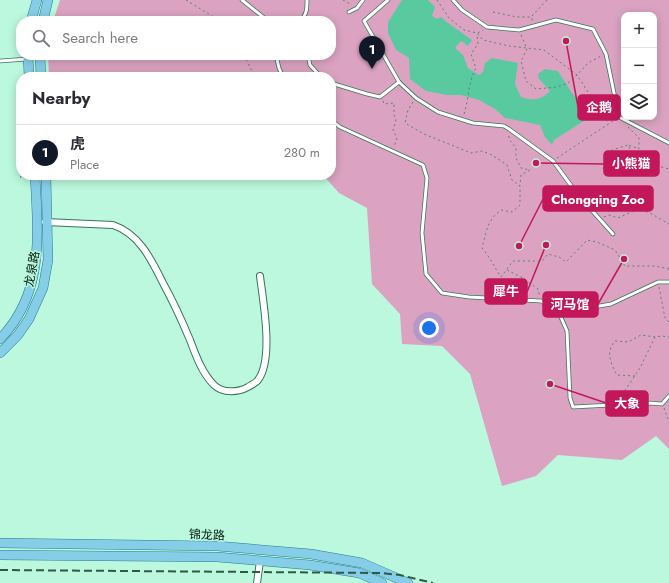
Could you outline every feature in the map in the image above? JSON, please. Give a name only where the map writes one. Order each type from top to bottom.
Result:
[{"type":"main road","points":[[32,16],[37,0]]},
{"type":"main road","points":[[44,16],[48,0]]},
{"type":"main road","points":[[28,60],[30,72]]},
{"type":"main road","points":[[40,60],[41,72]]},
{"type":"main road","name":"龙泉路","points":[[0,339],[9,330],[19,315],[32,285],[37,259],[38,222],[35,180]]},
{"type":"main road","name":"龙泉路","points":[[0,353],[18,335],[29,319],[43,288],[48,260],[46,180]]},
{"type":"main road","name":"锦龙路","points":[[0,543],[217,546],[312,554],[362,562],[408,583]]},
{"type":"main road","name":"锦龙路","points":[[0,555],[217,557],[310,565],[359,573],[382,583]]},
{"type":"street","points":[[38,222],[113,224],[120,227],[132,236],[150,257],[177,310],[202,369],[215,386],[231,392],[245,389],[258,381],[265,367],[267,350],[260,276]]},
{"type":"street","points":[[257,583],[260,561]]},
{"type":"lane","points":[[242,0],[262,16]]},
{"type":"lane","points":[[305,16],[306,0]]},
{"type":"lane","points":[[349,12],[357,8],[363,0]]},
{"type":"lane","points":[[388,0],[364,21],[399,82],[416,98],[438,112],[473,123],[504,126],[553,161],[578,195],[613,234]]},
{"type":"lane","points":[[453,0],[462,10],[488,27],[518,30],[556,20],[592,30],[606,54],[619,117],[669,143]]},
{"type":"lane","points":[[0,61],[16,59]]},
{"type":"lane","points":[[277,60],[281,72]]},
{"type":"lane","points":[[309,60],[310,65],[316,72]]},
{"type":"lane","points":[[336,85],[367,94],[380,96],[399,82]]},
{"type":"lane","points":[[336,124],[423,165],[427,178],[422,233],[426,274],[442,293],[470,297],[541,301],[559,313],[567,331],[570,398],[573,407],[649,403],[662,404],[669,396]]},
{"type":"lane","points":[[559,313],[611,304],[658,282],[669,282]]},
{"type":"path","points":[[186,0],[212,16]]},
{"type":"path","points":[[437,0],[449,18],[464,30],[477,34],[483,40],[508,46],[544,50],[577,75],[609,124]]},
{"type":"path","points":[[493,12],[517,17],[531,17],[547,0]]},
{"type":"path","points":[[531,17],[535,26]]},
{"type":"path","points":[[477,34],[488,27]]},
{"type":"path","points":[[518,30],[527,49]]},
{"type":"path","points":[[462,119],[468,103],[472,75],[476,68],[471,54],[478,44],[477,34]]},
{"type":"path","points":[[527,49],[521,61],[526,82],[536,89],[544,87],[557,87],[568,82],[588,63],[606,54]]},
{"type":"path","points":[[246,60],[252,72]]},
{"type":"path","points":[[380,96],[384,104],[394,103],[394,115],[396,120],[393,130],[397,138],[392,151]]},
{"type":"path","points":[[416,98],[408,110],[405,123],[424,134],[471,153],[482,151],[492,155],[507,165],[512,180],[520,186]]},
{"type":"path","points":[[553,161],[619,117],[639,138],[639,149],[628,145],[612,150],[603,169],[610,176]]},
{"type":"path","points":[[508,129],[509,139],[516,148],[516,158],[521,168],[530,170],[521,175],[520,205],[512,212],[502,210],[495,214],[488,226],[482,248],[490,258],[501,277],[513,261],[542,260],[548,254],[559,257],[566,262],[587,240],[597,242],[615,250],[625,266],[655,266],[669,269]]},
{"type":"path","points":[[628,145],[633,156],[650,165],[659,165],[669,169]]},
{"type":"path","points":[[600,219],[609,215],[618,218],[638,209],[650,213],[669,224]]},
{"type":"path","points":[[506,270],[538,290],[541,301]]},
{"type":"path","points":[[658,282],[665,318],[669,322]]},
{"type":"path","points":[[634,376],[617,374],[610,362],[611,345],[615,341],[628,342],[641,335],[669,337]]},
{"type":"path","points":[[616,405],[655,337]]},
{"type":"path","points":[[662,404],[669,422]]},
{"type":"shaded area","points":[[60,0],[669,0],[669,449],[656,436],[622,460],[558,455],[536,476],[502,486],[470,374],[442,346],[402,344],[400,314],[372,284],[367,208],[339,193],[327,180],[336,180],[336,72],[49,72],[48,60],[336,60],[336,16],[55,16]]},
{"type":"shaded area","points":[[402,0],[428,0],[435,7],[432,16],[437,19],[441,17],[472,40],[468,46],[461,41],[455,48],[463,55],[468,68],[479,75],[483,72],[485,63],[492,58],[518,63],[515,84],[521,97],[537,99],[550,91],[539,79],[538,74],[545,69],[558,71],[572,93],[584,106],[590,117],[554,140],[552,145],[545,137],[540,125],[505,118],[495,109],[479,100],[461,95],[447,95],[426,91],[410,79],[409,58],[396,50],[388,33],[388,22]]},
{"type":"railway","points":[[0,570],[381,573],[400,575],[433,583]]},
{"type":"place","name":"企鹅","points":[[566,41]]},
{"type":"place","name":"虎","points":[[372,69]]},
{"type":"place","name":"小熊猫","points":[[536,163]]},
{"type":"place","name":"犀牛","points":[[546,245]]},
{"type":"place","name":"Chongqing Zoo","points":[[519,246]]},
{"type":"place","name":"河马馆","points":[[624,259]]},
{"type":"place","name":"大象","points":[[550,384]]}]
